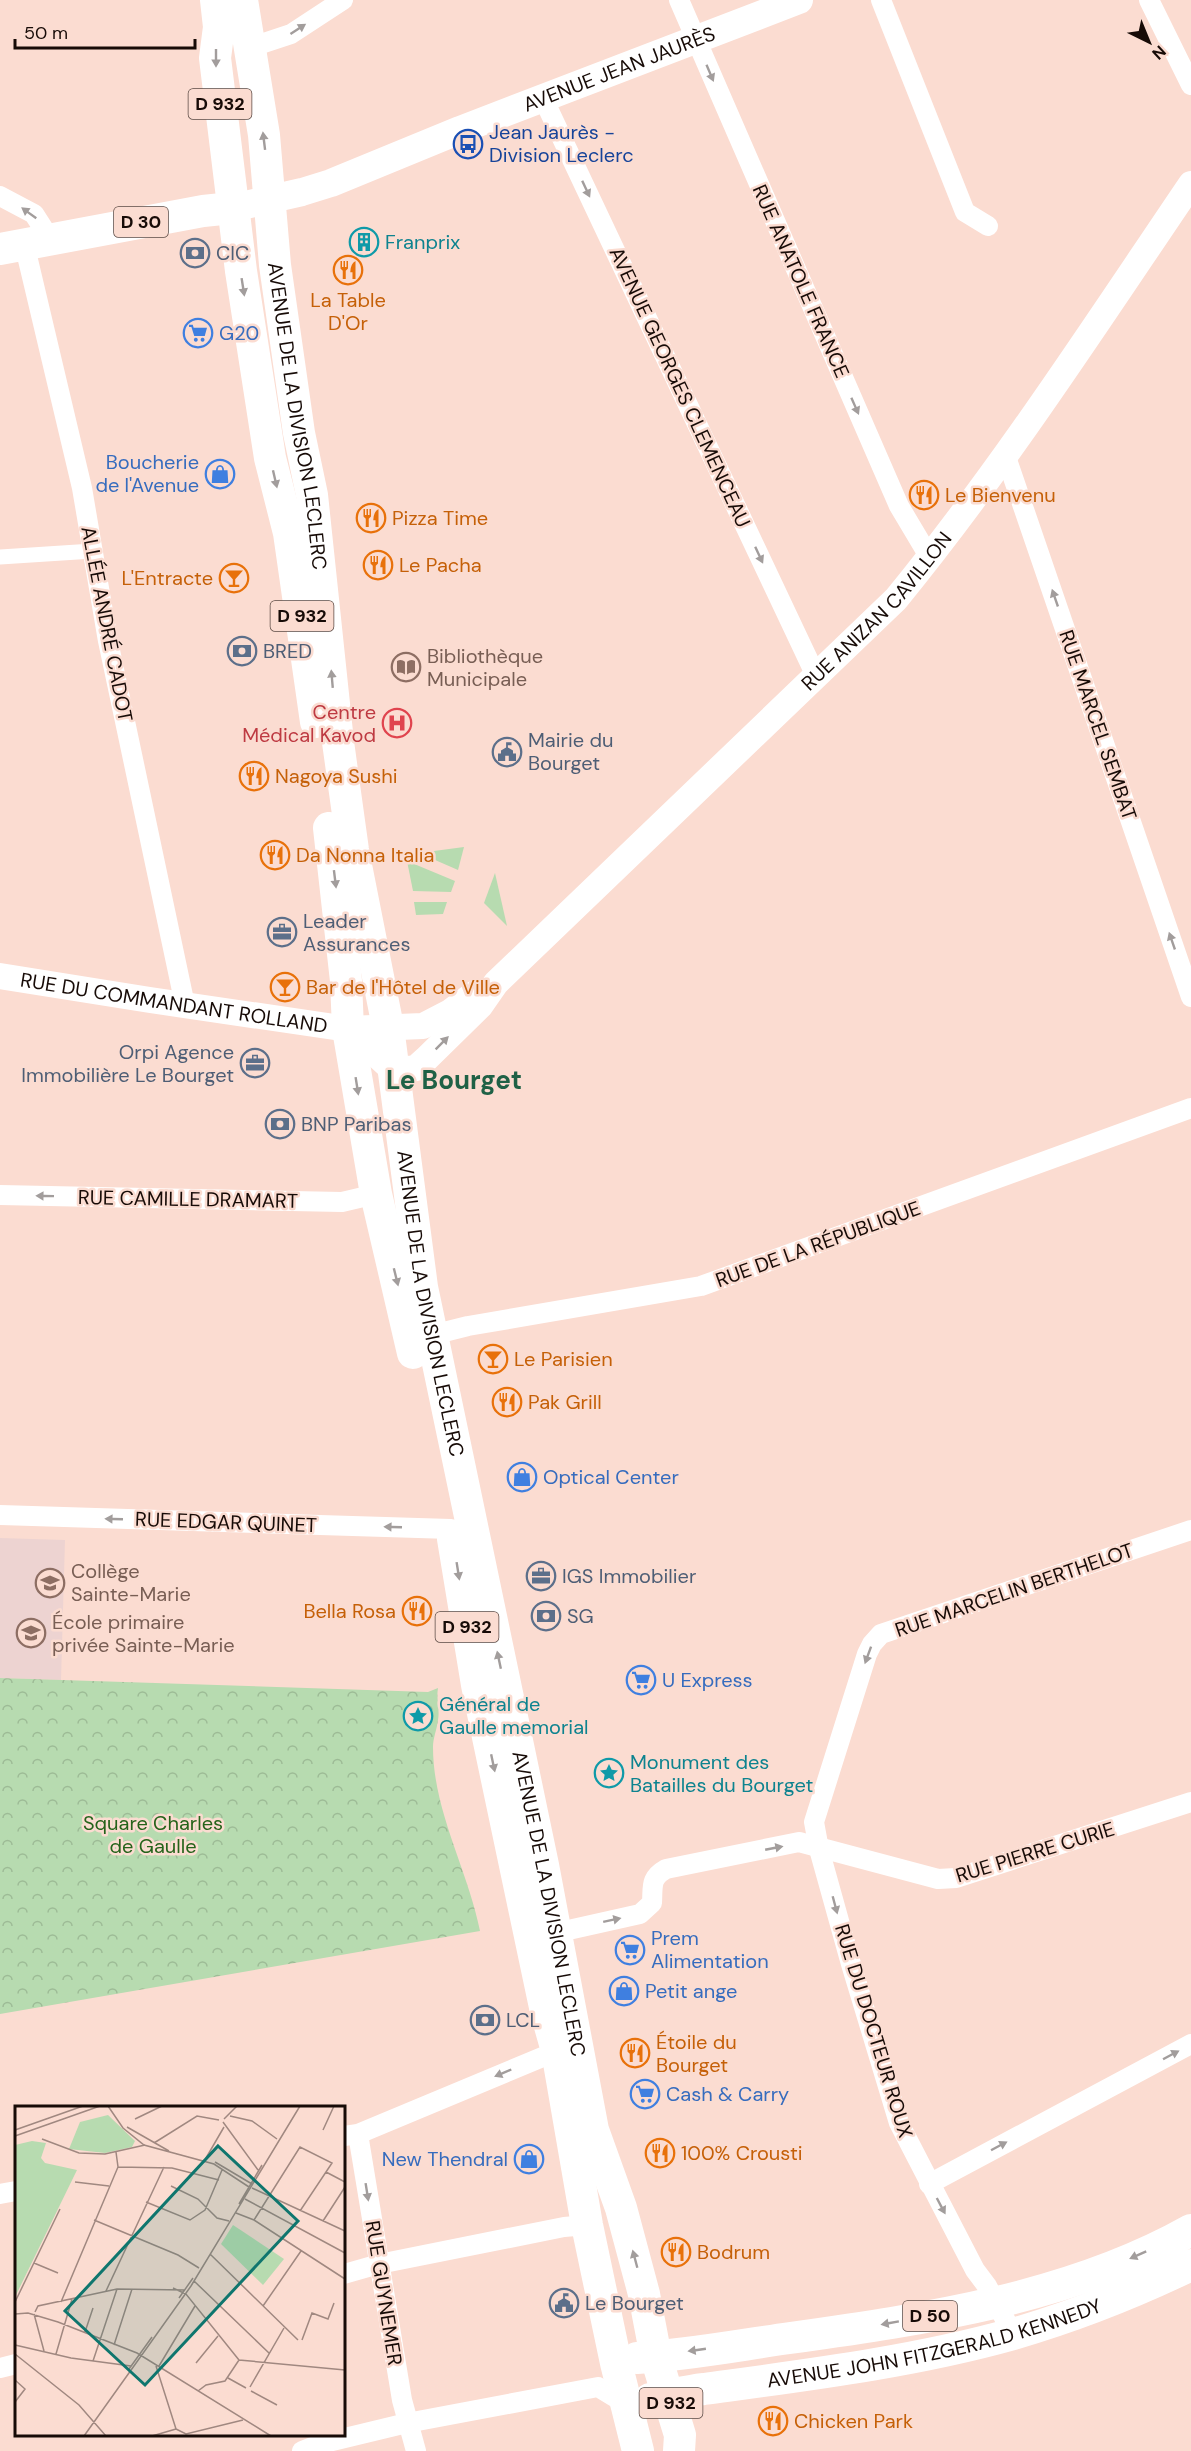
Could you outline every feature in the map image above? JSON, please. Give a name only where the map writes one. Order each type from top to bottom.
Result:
[{"type":"main road","name":"AVENUE DE LA DIVISION LECLERC","points":[[216,0],[219,27],[214,58],[232,208],[270,458],[289,533],[301,611],[338,901],[348,1029],[376,1194],[405,1314],[451,1529],[477,1685],[546,2012],[557,2051],[587,2224],[608,2264],[626,2338],[626,2366],[648,2400],[680,2435],[679,2451]]},
{"type":"main road","name":"AVENUE DE LA DIVISION LECLERC","points":[[242,0],[264,135],[275,265],[299,433],[312,495],[338,742],[351,840],[388,1027],[422,1287],[518,1757],[543,1865],[593,2130],[621,2208],[644,2294],[626,2366],[648,2400],[638,2451]]},
{"type":"main road","name":"AVENUE JEAN JAURÈS","points":[[232,208],[331,183],[543,98],[799,0]]},
{"type":"main road","name":"D 30","points":[[25,244],[203,211],[232,208]]},
{"type":"main road","name":"AVENUE JOHN FITZGERALD KENNEDY","points":[[626,2366],[954,2312],[1092,2276],[1191,2230]]},
{"type":"main road","name":"AVENUE JOHN FITZGERALD KENNEDY","points":[[648,2400],[701,2389],[863,2366],[962,2347],[1075,2315],[1137,2291],[1191,2265]]},
{"type":"main road","points":[[648,2400],[662,2451]]},
{"type":"street","points":[[249,48],[291,34],[343,0]]},
{"type":"street","name":"RUE ANATOLE FRANCE","points":[[679,0],[899,506],[930,558]]},
{"type":"street","points":[[881,0],[965,212],[988,226]]},
{"type":"street","points":[[1149,0],[1191,85]]},
{"type":"street","name":"AVENUE GEORGES CLEMENCEAU","points":[[543,98],[816,676]]},
{"type":"street","name":"RUE ANIZAN CAVILLON","points":[[394,1071],[416,1068],[426,1059],[480,1006],[496,983],[896,599],[930,558],[1005,454],[1191,184]]},
{"type":"street","points":[[0,196],[34,214],[25,244]]},
{"type":"street","name":"ALLÉE ANDRÉ CADOT","points":[[25,244],[82,488],[108,641],[185,1005]]},
{"type":"street","name":"RUE MARCEL SEMBAT","points":[[1005,454],[1191,997]]},
{"type":"street","points":[[0,557],[93,551]]},
{"type":"street","name":"RUE DU COMMANDANT ROLLAND","points":[[0,976],[348,1029],[388,1027]]},
{"type":"street","name":"RUE ANIZAN CAVILLON","points":[[388,1027],[423,1026],[450,1012],[469,996],[496,983]]},
{"type":"street","points":[[348,1029],[394,1071]]},
{"type":"street","name":"RUE DE LA RÉPUBLIQUE","points":[[432,1335],[468,1326],[701,1286],[1191,1108]]},
{"type":"street","name":"RUE CAMILLE DRAMART","points":[[0,1195],[342,1202],[376,1194]]},
{"type":"street","name":"RUE EDGAR QUINET","points":[[0,1515],[451,1529]]},
{"type":"street","name":"RUE MARCELIN BERTHELOT","points":[[819,1849],[814,1822],[867,1654],[881,1634],[1191,1530]]},
{"type":"street","name":"RUE PIERRE CURIE","points":[[555,1933],[640,1914],[651,1903],[653,1881],[656,1875],[666,1869],[799,1842],[938,1879],[956,1878],[1191,1802]]},
{"type":"street","name":"RUE DU DOCTEUR ROUX","points":[[819,1849],[899,2123],[929,2184],[1013,2334]]},
{"type":"street","points":[[929,2184],[1191,2044]]},
{"type":"street","points":[[351,2135],[557,2051]]},
{"type":"street","name":"RUE GUYNEMER","points":[[351,2135],[379,2264],[407,2423],[416,2451]]},
{"type":"street","points":[[0,2194],[15,2191]]},
{"type":"street","points":[[345,2274],[379,2264],[564,2226],[587,2224]]},
{"type":"street","points":[[0,2368],[15,2364]]},
{"type":"street","points":[[302,2451],[320,2444],[626,2366]]},
{"type":"shaded area","name":"École primaire privée Sainte-Marie","points":[[0,1538],[65,1540],[61,1680],[0,1678]]},
{"type":"green space","points":[[464,847],[458,870],[419,853]]},
{"type":"green space","points":[[407,861],[455,881],[451,892],[413,891]]},
{"type":"green space","points":[[495,873],[507,926],[484,903]]},
{"type":"green space","points":[[414,902],[447,902],[443,914],[416,915]]},
{"type":"green space","name":"Square Charles de Gaulle","points":[[0,1678],[428,1692],[438,1688],[438,1716],[433,1747],[435,1771],[445,1817],[475,1908],[480,1931],[0,2014]]},
{"type":"place","name":"Jean Jaurès - Division Leclerc","points":[[468,144]]},
{"type":"place","name":"Franprix","points":[[364,242]]},
{"type":"place","name":"CIC","points":[[195,253]]},
{"type":"place","name":"La Table D'Or","points":[[348,270]]},
{"type":"place","name":"G20","points":[[198,333]]},
{"type":"place","name":"Boucherie de l'Avenue","points":[[220,474]]},
{"type":"place","name":"Le Bienvenu","points":[[924,495]]},
{"type":"place","name":"Pizza Time","points":[[371,518]]},
{"type":"place","name":"Le Pacha","points":[[378,565]]},
{"type":"place","name":"L'Entracte","points":[[234,578]]},
{"type":"place","name":"BRED","points":[[242,651]]},
{"type":"place","name":"Bibliothèque Municipale","points":[[406,667]]},
{"type":"place","name":"Centre Médical Kavod","points":[[397,723]]},
{"type":"place","name":"Mairie du Bourget","points":[[507,752]]},
{"type":"place","name":"Nagoya Sushi","points":[[254,776]]},
{"type":"place","name":"Da Nonna Italia","points":[[275,855]]},
{"type":"place","name":"Leader Assurances","points":[[282,932]]},
{"type":"place","name":"Bar de l'Hôtel de Ville","points":[[285,987]]},
{"type":"place","name":"Orpi Agence Immobilière Le Bourget","points":[[255,1063]]},
{"type":"place","name":"BNP Paribas","points":[[280,1124]]},
{"type":"place","name":"Le Parisien","points":[[493,1359]]},
{"type":"place","name":"Pak Grill","points":[[507,1402]]},
{"type":"place","name":"Optical Center","points":[[522,1477]]},
{"type":"place","name":"IGS Immobilier","points":[[541,1576]]},
{"type":"place","name":"Collège Sainte-Marie","points":[[50,1583]]},
{"type":"place","name":"Bella Rosa","points":[[417,1611]]},
{"type":"place","name":"SG","points":[[546,1616]]},
{"type":"place","name":"École primaire privée Sainte-Marie","points":[[31,1633]]},
{"type":"place","name":"U Express","points":[[641,1680]]},
{"type":"place","name":"Général de Gaulle memorial","points":[[418,1716]]},
{"type":"place","name":"Monument des Batailles du Bourget","points":[[609,1773]]},
{"type":"place","name":"Prem Alimentation","points":[[630,1950]]},
{"type":"place","name":"Petit ange","points":[[624,1991]]},
{"type":"place","name":"LCL","points":[[485,2020]]},
{"type":"place","name":"Étoile du Bourget","points":[[635,2053]]},
{"type":"place","name":"Cash & Carry","points":[[645,2094]]},
{"type":"place","name":"100% Crousti","points":[[660,2153]]},
{"type":"place","name":"New Thendral","points":[[529,2159]]},
{"type":"place","name":"Bodrum","points":[[676,2252]]},
{"type":"place","name":"Le Bourget","points":[[564,2303]]},
{"type":"place","name":"Chicken Park","points":[[773,2421]]},
{"type":"district","name":"Le Bourget","points":[[454,1080]]}]
